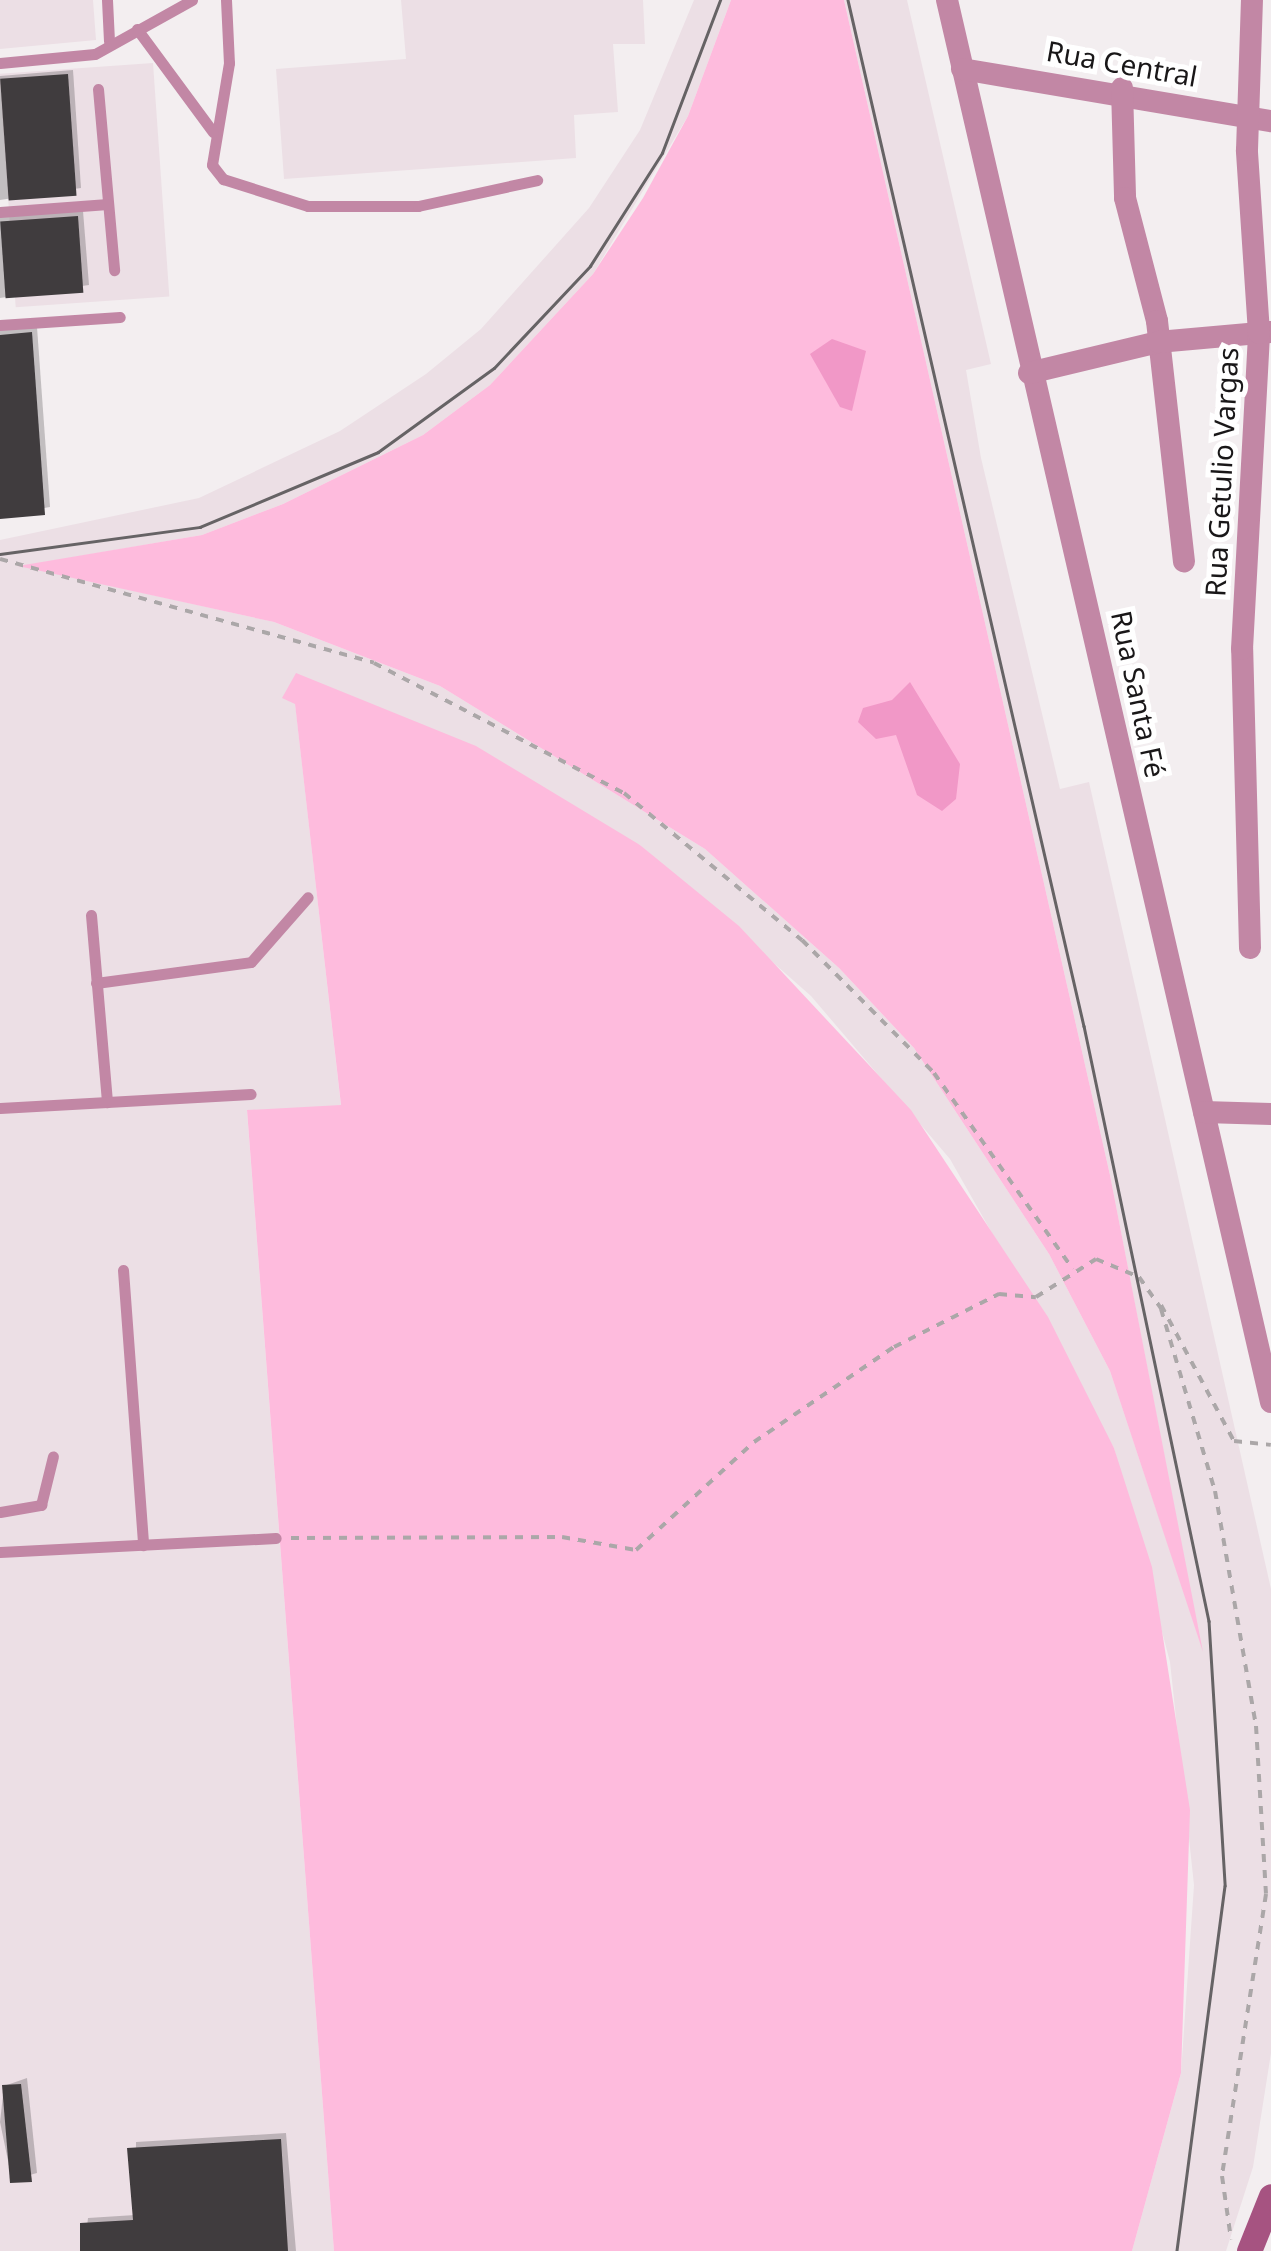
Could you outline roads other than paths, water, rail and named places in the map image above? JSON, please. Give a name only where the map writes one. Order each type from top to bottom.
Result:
[{"type":"street","name":"Rua Santa Fé","points":[[947,0],[1029,373],[1078,544],[1271,1402]]},
{"type":"street","name":"Rua Getulio Vargas","points":[[1250,948],[1242,595],[1265,332],[1247,117],[1252,0]]},
{"type":"street","name":"Rua Central","points":[[962,69],[1122,88],[1271,120]]},
{"type":"street","points":[[1122,88],[1125,198],[1158,342],[1184,561]]},
{"type":"street","points":[[1029,373],[1158,342],[1265,332]]},
{"type":"street","points":[[1204,1112],[1271,1114]]},
{"type":"street","points":[[1249,2251],[1271,2196]]},
{"type":"lane","points":[[107,0],[108,42]]},
{"type":"lane","points":[[0,64],[77,60],[192,0]]},
{"type":"lane","points":[[226,0],[229,63],[213,132],[212,164],[223,179],[308,206],[418,206],[537,180]]},
{"type":"lane","points":[[137,29],[213,132]]},
{"type":"lane","points":[[98,88],[114,270]]},
{"type":"lane","points":[[0,212],[108,204]]},
{"type":"lane","points":[[0,324],[120,317]]},
{"type":"lane","points":[[96,983],[250,962],[308,898]]},
{"type":"lane","points":[[90,915],[106,1102]]},
{"type":"lane","points":[[0,1108],[251,1094]]},
{"type":"lane","points":[[124,1270],[142,1545]]},
{"type":"lane","points":[[0,1512],[41,1504],[53,1456]]},
{"type":"lane","points":[[0,1552],[276,1538]]},
{"type":"tram line","points":[[0,554],[200,527],[378,452],[494,368],[590,266],[662,153],[720,0]]},
{"type":"tram line","points":[[848,0],[1084,1026],[1209,1621],[1225,1886],[1177,2251]]}]
